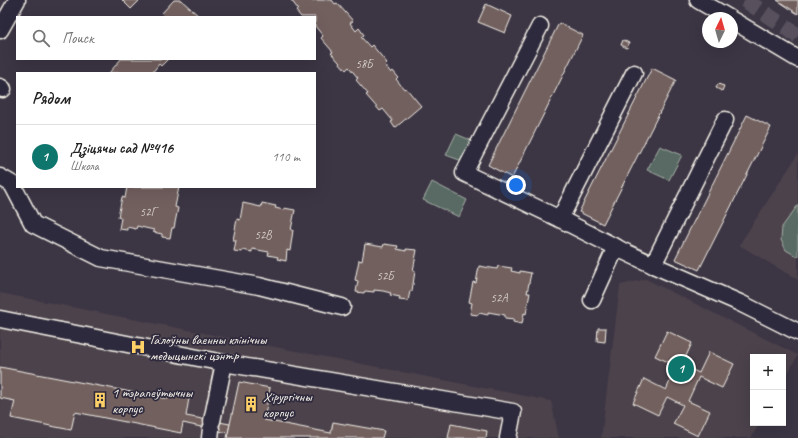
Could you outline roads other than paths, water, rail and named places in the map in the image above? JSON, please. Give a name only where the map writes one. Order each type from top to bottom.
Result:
[{"type":"lane","points":[[0,30],[17,0]]},
{"type":"lane","points":[[698,0],[718,12]]},
{"type":"lane","points":[[738,24],[798,59]]},
{"type":"lane","points":[[540,26],[464,173],[653,265],[740,303],[798,332]]},
{"type":"lane","points":[[560,219],[634,73]]},
{"type":"lane","points":[[653,265],[725,120]]},
{"type":"lane","points":[[0,177],[12,184],[33,224],[101,258],[259,286],[342,307]]},
{"type":"lane","points":[[592,300],[616,247]]},
{"type":"lane","points":[[0,318],[224,363],[512,412],[508,438]]},
{"type":"lane","points":[[211,429],[224,363]]},
{"type":"tunnel","points":[[745,0],[798,36]]},
{"type":"place","name":"Галоўны ваенны клінічны медыцынскі цэнтр","points":[[138,347]]},
{"type":"place","name":"Дзіцячы сад №416","points":[[681,369]]},
{"type":"place","name":"1 тэрапеўтычны корпус","points":[[100,400]]},
{"type":"place","name":"Хірургічны корпус","points":[[251,404]]}]
